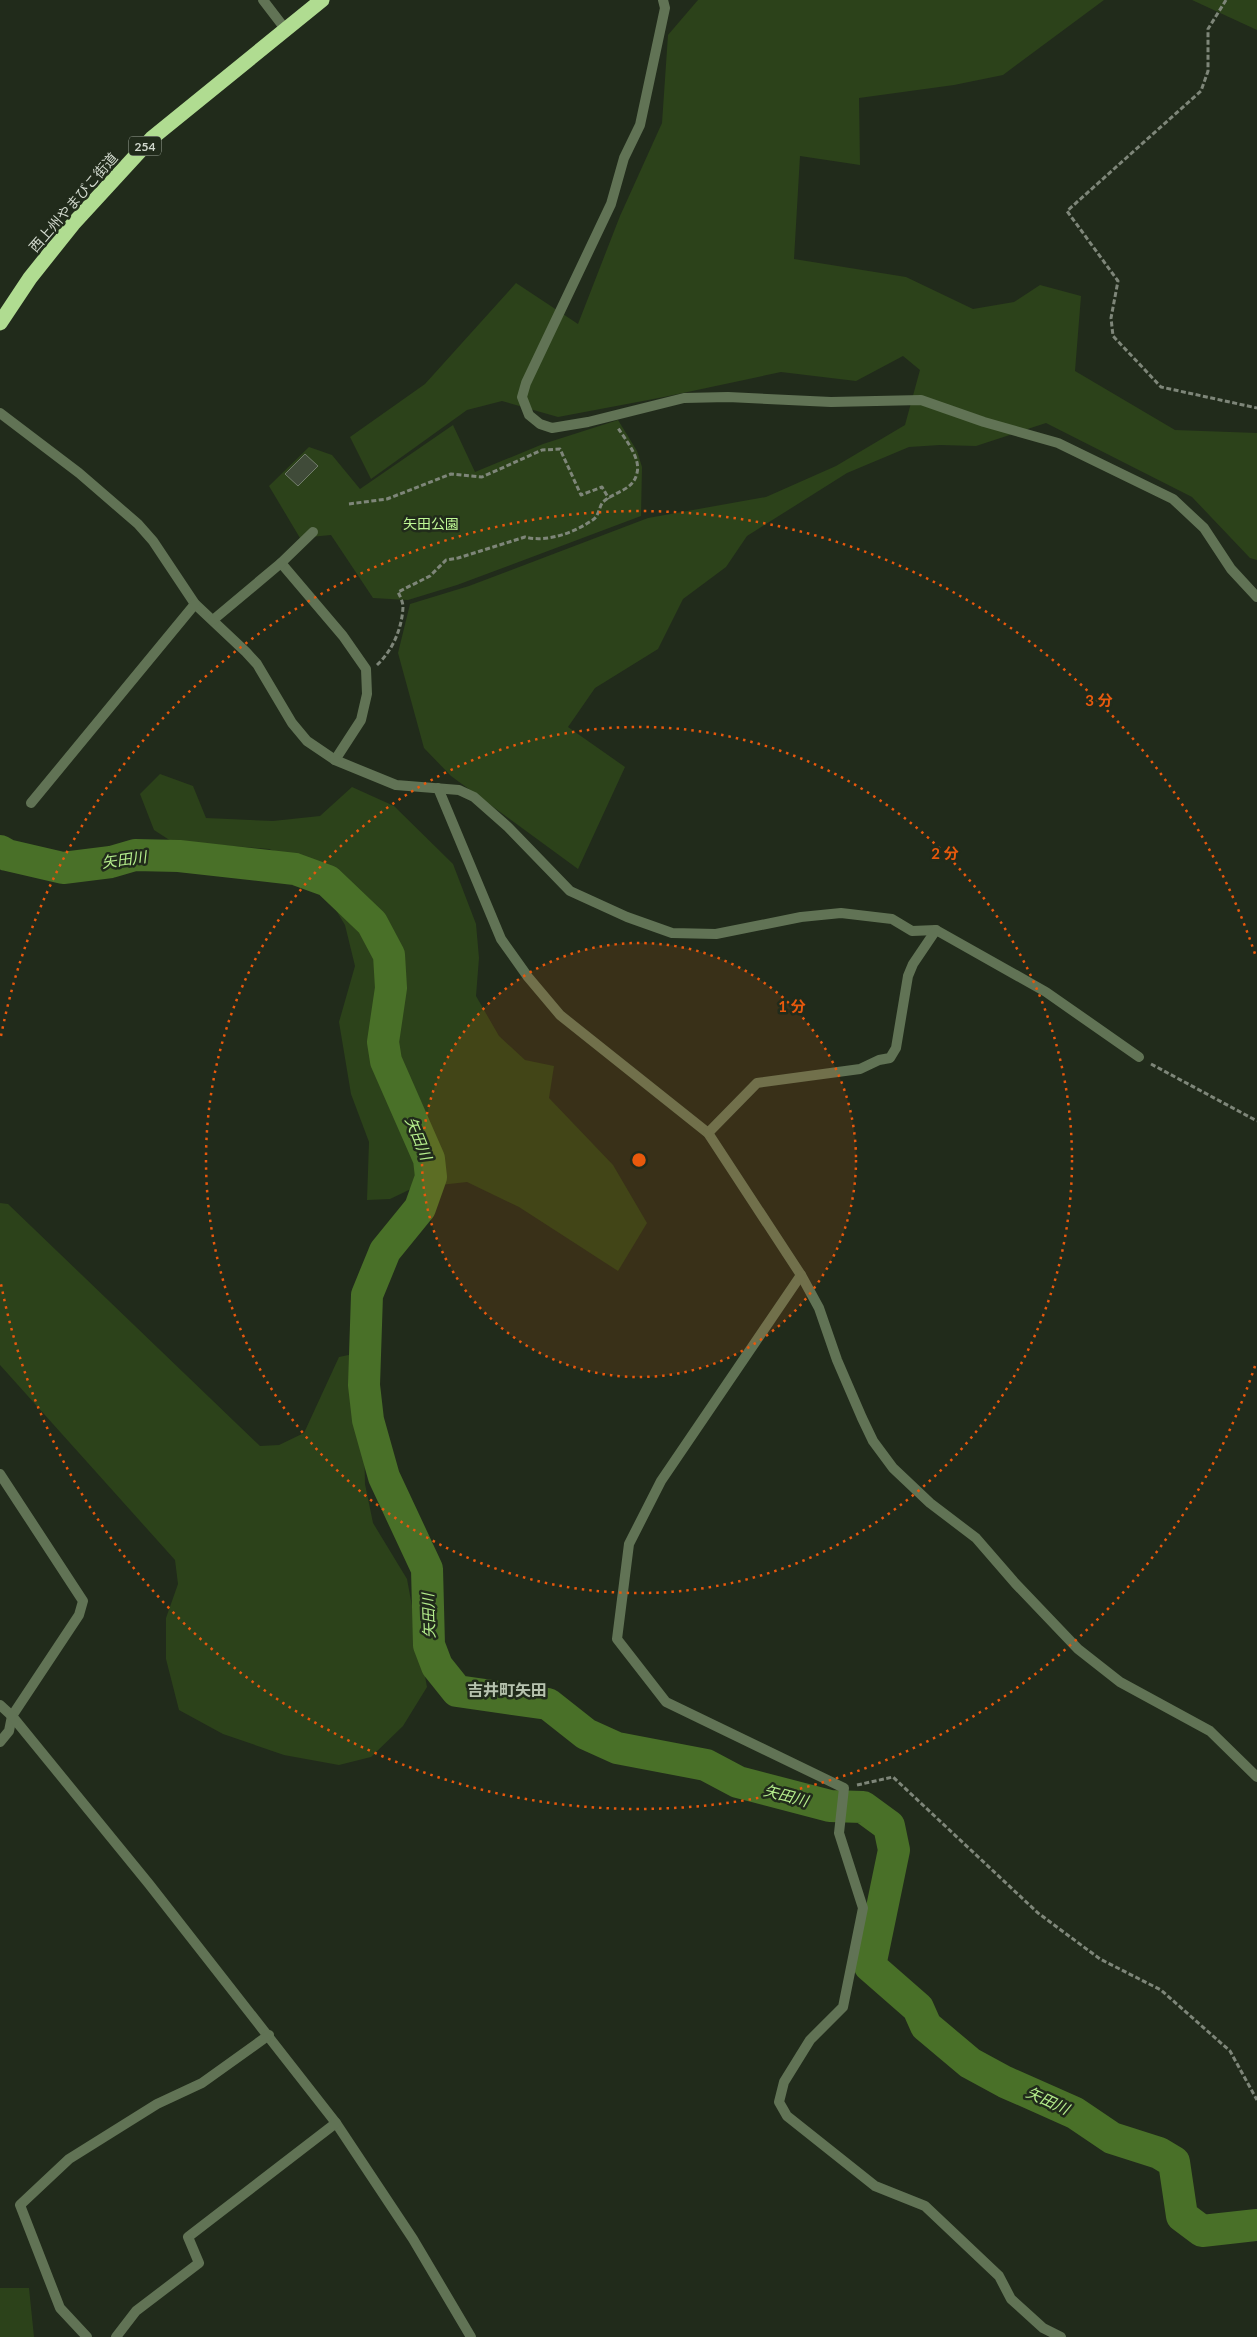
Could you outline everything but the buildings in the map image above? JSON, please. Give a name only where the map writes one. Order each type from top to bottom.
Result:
[{"type":"highway","name":"西上州やまびこ街道","points":[[0,323],[30,278],[73,224],[152,138],[322,0]]},
{"type":"street","points":[[263,0],[286,30]]},
{"type":"street","points":[[663,0],[665,8],[640,125],[624,158],[611,204],[575,284],[533,364],[522,397],[529,415],[540,424],[552,428],[684,398],[757,397],[831,402],[921,400],[984,422],[1058,443],[1173,500],[1204,528],[1231,569],[1257,597]]},
{"type":"street","points":[[0,413],[79,473],[138,524],[153,541],[195,604],[257,664],[292,723],[307,741],[335,760],[396,785],[459,790],[479,802],[508,827],[570,891],[627,917],[672,932],[716,934],[801,917],[841,913],[892,920],[912,931],[936,930],[1046,992],[1139,1057]]},
{"type":"street","points":[[213,620],[281,563],[313,532]]},
{"type":"street","points":[[281,563],[343,636],[366,669],[367,694],[362,720],[335,760]]},
{"type":"street","points":[[32,802],[195,604]]},
{"type":"street","points":[[438,788],[501,939],[528,977],[560,1015],[708,1133],[801,1275],[818,1308],[837,1360],[873,1441],[894,1468],[930,1503],[976,1538],[1015,1583],[1078,1649],[1120,1682],[1210,1731],[1257,1777]]},
{"type":"street","points":[[708,1133],[756,1083],[860,1069],[879,1060],[890,1058],[896,1048],[908,976],[913,964],[936,930]]},
{"type":"street","points":[[801,1275],[661,1481],[629,1544],[617,1639],[666,1702],[844,1788],[839,1833],[863,1908],[843,2007],[810,2040],[784,2082],[779,2102],[787,2116],[875,2186],[925,2206],[998,2276],[1011,2299],[1043,2328],[1061,2337]]},
{"type":"street","points":[[0,1474],[83,1601],[79,1615],[12,1716],[9,1731],[0,1742]]},
{"type":"street","points":[[0,1705],[12,1716],[269,2035],[336,2123],[413,2239],[472,2337]]},
{"type":"street","points":[[88,2337],[60,2308],[20,2206],[69,2159],[157,2104],[202,2083],[269,2035]]},
{"type":"street","points":[[116,2337],[136,2311],[199,2263],[188,2237],[336,2123]]},
{"type":"path","points":[[1226,0],[1208,29],[1208,71],[1201,91],[1067,211],[1118,281],[1111,318],[1113,336],[1161,387],[1257,408]]},
{"type":"path","points":[[366,675],[388,655],[395,642],[403,606],[398,592],[430,576],[446,560],[525,537],[534,540],[560,536],[596,518],[603,503],[629,487],[637,472],[631,449],[611,416]]},
{"type":"path","points":[[349,504],[387,498],[450,474],[482,478],[542,450],[560,449],[581,495],[602,487],[608,500]]},
{"type":"path","points":[[1139,1057],[1257,1121]]},
{"type":"path","points":[[844,1788],[893,1778],[1038,1913],[1100,1959],[1161,1990],[1195,2020],[1230,2051],[1257,2100]]},
{"type":"green space","points":[[698,0],[1104,0],[1003,75],[954,85],[859,98],[860,165],[800,156],[794,259],[906,277],[973,309],[1014,302],[1040,285],[1081,296],[1075,371],[1175,430],[1257,433],[1257,560],[1250,558],[1192,497],[1046,423],[976,446],[940,445],[909,447],[847,473],[747,536],[726,567],[683,599],[658,649],[595,688],[568,727],[625,767],[578,869],[451,776],[424,748],[398,653],[410,604],[469,586],[648,518],[766,497],[836,466],[905,425],[920,370],[903,356],[856,381],[781,372],[558,417],[502,401],[467,410],[371,479],[350,437],[425,384],[516,283],[578,324],[620,216],[662,123],[668,35]]},
{"type":"green space","points":[[1192,0],[1257,0],[1257,30]]},
{"type":"green space","name":"矢田公園","points":[[618,420],[637,451],[642,467],[641,516],[457,585],[408,600],[373,598],[331,535],[300,538],[269,486],[309,447],[332,455],[360,489],[453,425],[475,472],[543,444]]},
{"type":"green space","points":[[160,774],[193,786],[206,818],[273,821],[320,816],[352,787],[394,806],[453,864],[476,924],[479,958],[476,996],[499,1036],[525,1060],[554,1066],[549,1098],[613,1165],[647,1223],[618,1271],[519,1207],[467,1182],[413,1188],[390,1199],[367,1200],[369,1142],[351,1094],[339,1022],[355,966],[345,925],[308,864],[269,849],[171,841],[154,830],[140,794]]},
{"type":"green space","points":[[0,1203],[8,1204],[260,1446],[279,1445],[304,1433],[339,1357],[358,1353],[374,1367],[378,1397],[364,1441],[365,1484],[373,1523],[407,1579],[427,1687],[403,1726],[371,1757],[339,1765],[284,1755],[223,1734],[179,1710],[166,1659],[166,1618],[178,1584],[175,1560],[0,1365]]},
{"type":"green space","points":[[0,2288],[29,2288],[34,2337],[0,2337]]},
{"type":"waterway","name":"矢田川","points":[[0,851],[7,855],[63,868],[111,862],[135,855],[179,856],[295,869],[328,881],[372,923],[389,955],[391,988],[383,1042],[386,1061],[429,1159],[431,1177],[420,1208],[385,1251],[367,1295],[364,1385],[368,1420],[384,1477],[427,1569],[429,1645],[437,1666],[457,1691],[548,1704],[586,1734],[617,1748],[706,1765],[738,1782],[830,1806],[863,1807],[889,1826],[894,1850],[870,1966],[918,2008],[926,2026],[970,2063],[1005,2082],[1075,2113],[1112,2138],[1159,2153],[1174,2162],[1182,2216],[1202,2231],[1257,2225]]},
{"type":"district","name":"吉井町矢田","points":[[507,1689]]}]
